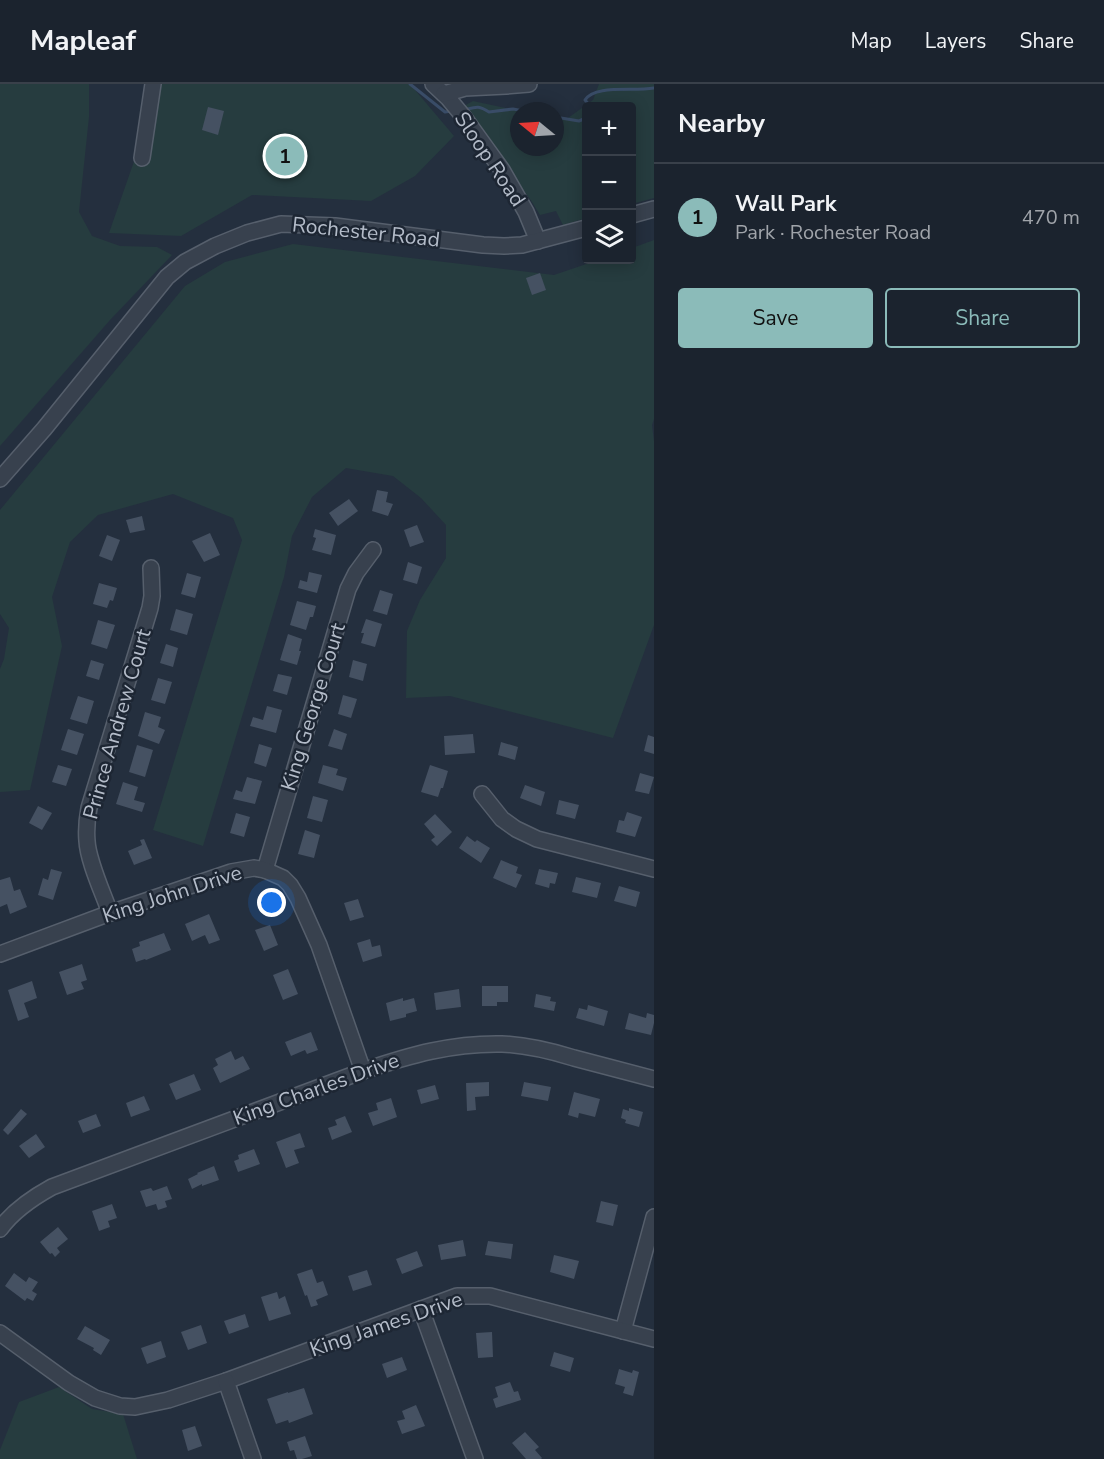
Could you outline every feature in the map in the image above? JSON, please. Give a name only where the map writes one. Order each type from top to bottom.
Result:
[{"type":"street","points":[[142,158],[153,84]]},
{"type":"street","points":[[438,89],[529,84]]},
{"type":"street","name":"Sloop Road","points":[[438,89],[459,111],[502,171],[517,194],[538,241]]},
{"type":"street","points":[[636,214],[654,209]]},
{"type":"street","name":"Rochester Road","points":[[0,479],[44,429],[167,277],[185,262],[215,246],[247,233],[281,224],[335,226],[504,246],[522,245],[582,229]]},
{"type":"street","name":"King George Court","points":[[265,870],[348,589],[356,573],[373,550]]},
{"type":"street","name":"Prince Andrew Court","points":[[110,913],[88,852],[87,824],[89,808],[150,608],[152,568]]},
{"type":"street","points":[[482,794],[502,819],[516,829],[537,838],[654,869]]},
{"type":"street","name":"King John Drive","points":[[0,954],[110,913],[231,872],[254,868],[265,870],[283,878],[298,898],[319,945],[363,1071]]},
{"type":"street","name":"King Charles Drive","points":[[3,1219],[52,1187],[363,1071],[430,1050],[503,1044],[546,1050],[654,1079]]},
{"type":"street","points":[[623,1331],[654,1217]]},
{"type":"street","name":"King James Drive","points":[[0,1333],[76,1388],[95,1398],[120,1406],[135,1407],[226,1381],[457,1296],[490,1296],[654,1339]]},
{"type":"street","points":[[421,1309],[475,1459]]},
{"type":"street","points":[[226,1381],[253,1459]]},
{"type":"green space","points":[[0,84],[89,84],[89,117],[79,212],[92,236],[120,246],[157,247],[172,255],[110,320],[0,446]]},
{"type":"green space","points":[[161,84],[410,84],[454,136],[415,176],[371,201],[252,195],[181,236],[109,233]]},
{"type":"green space","points":[[599,84],[654,84],[654,198],[636,203],[636,102],[590,102]]},
{"type":"green space","points":[[473,101],[510,109],[510,156],[564,156],[564,118],[568,118],[582,108],[582,219],[563,225],[556,211],[540,215],[464,106]]},
{"type":"green space","points":[[654,240],[654,419],[652,425],[654,441],[654,625],[613,738],[450,696],[406,698],[407,631],[420,600],[446,558],[446,525],[421,498],[393,476],[346,468],[312,497],[292,536],[284,577],[203,846],[153,830],[242,540],[233,518],[173,494],[98,515],[70,542],[52,597],[62,646],[30,790],[0,792],[0,669],[9,628],[0,614],[0,510],[185,286],[225,262],[293,244],[554,275],[586,264],[636,264],[636,247]]},
{"type":"green space","points":[[59,1387],[92,1409],[123,1414],[137,1459],[0,1459],[0,1450],[19,1402]]},
{"type":"building","points":[[208,107],[224,111],[218,135],[202,130]]},
{"type":"building","points":[[540,273],[546,290],[532,295],[526,278]]},
{"type":"building","points":[[377,490],[388,492],[386,502],[393,504],[388,516],[372,511]]},
{"type":"building","points":[[349,499],[358,511],[338,526],[329,513]]},
{"type":"building","points":[[142,516],[145,530],[130,533],[126,520]]},
{"type":"building","points":[[417,525],[424,542],[410,547],[404,530]]},
{"type":"building","points":[[315,529],[336,535],[331,555],[312,550],[316,538],[313,537]]},
{"type":"building","points":[[210,533],[220,555],[204,562],[192,541]]},
{"type":"building","points":[[107,535],[120,540],[112,561],[99,556]]},
{"type":"building","points":[[408,562],[422,567],[417,584],[403,580]]},
{"type":"building","points":[[309,572],[322,575],[317,593],[298,588],[300,580],[307,582]]},
{"type":"building","points":[[187,573],[201,577],[195,598],[181,594]]},
{"type":"building","points":[[99,583],[117,588],[113,601],[110,600],[107,608],[93,604]]},
{"type":"building","points":[[380,590],[393,594],[387,615],[373,611]]},
{"type":"building","points":[[297,601],[316,606],[306,630],[290,625]]},
{"type":"building","points":[[176,609],[193,614],[187,635],[170,630]]},
{"type":"building","points":[[366,619],[382,624],[375,647],[361,643],[364,633],[361,633]]},
{"type":"building","points":[[98,620],[115,625],[107,649],[91,644]]},
{"type":"building","points":[[288,634],[302,639],[297,665],[280,660]]},
{"type":"building","points":[[166,644],[178,648],[173,667],[160,663]]},
{"type":"building","points":[[91,660],[104,664],[99,680],[86,676]]},
{"type":"building","points":[[353,660],[367,664],[363,681],[349,677]]},
{"type":"building","points":[[278,674],[292,677],[287,695],[273,691]]},
{"type":"building","points":[[158,678],[172,682],[165,704],[151,700]]},
{"type":"building","points":[[343,695],[357,699],[351,718],[338,714]]},
{"type":"building","points":[[78,696],[94,701],[87,724],[70,719]]},
{"type":"building","points":[[267,706],[282,710],[276,733],[250,726],[253,717],[263,720]]},
{"type":"building","points":[[145,712],[161,717],[158,727],[165,730],[159,744],[138,736]]},
{"type":"building","points":[[68,729],[84,734],[77,755],[61,750]]},
{"type":"building","points":[[334,729],[347,734],[342,750],[328,746]]},
{"type":"building","points":[[473,734],[475,753],[445,755],[444,736]]},
{"type":"building","points":[[648,735],[654,737],[654,754],[644,751]]},
{"type":"building","points":[[501,742],[518,747],[515,760],[498,755]]},
{"type":"building","points":[[259,744],[272,748],[266,767],[254,763]]},
{"type":"building","points":[[137,745],[153,750],[145,777],[129,772]]},
{"type":"building","points":[[58,765],[72,769],[66,786],[52,782]]},
{"type":"building","points":[[323,765],[338,769],[336,775],[347,778],[343,791],[318,783]]},
{"type":"building","points":[[430,765],[448,771],[438,797],[421,792]]},
{"type":"building","points":[[640,773],[654,777],[649,794],[635,791]]},
{"type":"building","points":[[247,777],[262,781],[255,804],[233,799],[236,790],[242,792]]},
{"type":"building","points":[[123,782],[138,787],[134,800],[145,803],[142,812],[116,804]]},
{"type":"building","points":[[525,785],[545,792],[541,806],[520,798]]},
{"type":"building","points":[[313,796],[328,800],[322,822],[307,818]]},
{"type":"building","points":[[559,800],[579,805],[575,819],[556,814]]},
{"type":"building","points":[[38,806],[52,813],[42,830],[29,823]]},
{"type":"building","points":[[627,812],[642,817],[635,837],[616,832],[619,820],[624,821]]},
{"type":"building","points":[[236,813],[250,817],[244,837],[230,833]]},
{"type":"building","points":[[435,814],[452,832],[437,846],[431,840],[435,837],[424,824]]},
{"type":"building","points":[[305,830],[320,835],[314,858],[298,854]]},
{"type":"building","points":[[467,836],[490,848],[481,863],[459,848]]},
{"type":"building","points":[[144,839],[152,858],[134,865],[128,851],[142,845],[140,840]]},
{"type":"building","points":[[501,860],[518,867],[516,873],[522,875],[516,888],[493,878]]},
{"type":"building","points":[[51,869],[62,872],[53,900],[38,895],[43,878],[48,880]]},
{"type":"building","points":[[539,869],[558,873],[555,884],[550,883],[549,888],[535,884]]},
{"type":"building","points":[[10,877],[14,891],[20,889],[27,907],[10,914],[7,904],[0,907],[0,880]]},
{"type":"building","points":[[576,877],[601,883],[597,898],[572,892]]},
{"type":"building","points":[[619,886],[640,892],[636,907],[614,901]]},
{"type":"building","points":[[358,899],[364,917],[350,921],[344,903]]},
{"type":"building","points":[[209,914],[220,940],[209,944],[205,935],[192,941],[185,924]]},
{"type":"building","points":[[270,925],[278,945],[264,951],[255,930]]},
{"type":"building","points":[[164,933],[171,950],[136,962],[132,949],[140,946],[139,942]]},
{"type":"building","points":[[370,939],[372,947],[380,945],[382,956],[363,962],[357,943]]},
{"type":"building","points":[[82,964],[87,980],[81,982],[84,989],[67,995],[59,972]]},
{"type":"building","points":[[288,969],[298,994],[283,1000],[273,975]]},
{"type":"building","points":[[32,981],[37,998],[24,1003],[29,1017],[18,1021],[8,990]]},
{"type":"building","points":[[482,986],[508,986],[508,1002],[497,1002],[497,1006],[482,1006]]},
{"type":"building","points":[[459,989],[461,1007],[436,1010],[434,993]]},
{"type":"building","points":[[536,994],[551,997],[550,1001],[556,1002],[554,1011],[534,1007]]},
{"type":"building","points":[[403,998],[403,1001],[414,998],[417,1011],[406,1014],[406,1017],[390,1021],[386,1003]]},
{"type":"building","points":[[588,1005],[608,1011],[604,1026],[576,1018],[579,1008],[587,1010]]},
{"type":"building","points":[[629,1013],[646,1018],[647,1013],[654,1015],[651,1035],[625,1029]]},
{"type":"building","points":[[311,1032],[318,1050],[307,1054],[305,1050],[291,1056],[285,1042]]},
{"type":"building","points":[[231,1051],[235,1060],[243,1056],[250,1069],[220,1083],[213,1068],[218,1065],[215,1059]]},
{"type":"building","points":[[194,1074],[201,1090],[176,1100],[169,1084]]},
{"type":"building","points":[[489,1082],[489,1096],[475,1097],[476,1110],[467,1111],[466,1083]]},
{"type":"building","points":[[524,1082],[551,1087],[548,1101],[521,1096]]},
{"type":"building","points":[[435,1085],[439,1099],[421,1104],[417,1090]]},
{"type":"building","points":[[574,1092],[600,1099],[595,1117],[579,1113],[578,1118],[568,1115]]},
{"type":"building","points":[[144,1096],[150,1110],[131,1117],[126,1103]]},
{"type":"building","points":[[391,1098],[397,1117],[373,1126],[368,1113],[378,1110],[376,1103]]},
{"type":"building","points":[[629,1108],[643,1112],[639,1127],[625,1123],[626,1120],[621,1118],[623,1109],[629,1111]]},
{"type":"building","points":[[21,1109],[27,1114],[8,1135],[3,1130]]},
{"type":"building","points":[[96,1114],[101,1126],[83,1133],[78,1121]]},
{"type":"building","points":[[345,1116],[352,1132],[332,1140],[328,1128],[337,1125],[335,1120]]},
{"type":"building","points":[[300,1133],[305,1147],[294,1150],[299,1163],[286,1168],[276,1142]]},
{"type":"building","points":[[36,1134],[45,1147],[29,1158],[19,1146]]},
{"type":"building","points":[[254,1149],[260,1164],[238,1172],[234,1161],[239,1159],[238,1155]]},
{"type":"building","points":[[214,1166],[219,1180],[192,1189],[188,1179]]},
{"type":"building","points":[[167,1186],[172,1199],[165,1201],[167,1207],[158,1210],[156,1204],[146,1207],[140,1191],[151,1188],[153,1191]]},
{"type":"building","points":[[601,1201],[618,1205],[613,1226],[596,1222]]},
{"type":"building","points":[[112,1204],[117,1218],[108,1221],[110,1227],[99,1231],[92,1211]]},
{"type":"building","points":[[58,1227],[68,1239],[57,1248],[60,1252],[55,1257],[40,1242]]},
{"type":"building","points":[[463,1240],[466,1256],[441,1260],[438,1245]]},
{"type":"building","points":[[488,1241],[513,1244],[511,1259],[485,1255]]},
{"type":"building","points":[[417,1251],[423,1266],[402,1274],[396,1259]]},
{"type":"building","points":[[554,1255],[579,1261],[574,1279],[550,1272]]},
{"type":"building","points":[[312,1269],[317,1283],[323,1281],[328,1295],[316,1300],[318,1305],[311,1307],[297,1274]]},
{"type":"building","points":[[367,1270],[372,1285],[353,1291],[348,1276]]},
{"type":"building","points":[[14,1273],[26,1282],[29,1277],[38,1282],[32,1291],[37,1294],[33,1301],[27,1298],[25,1301],[5,1286]]},
{"type":"building","points":[[277,1292],[279,1299],[285,1296],[291,1314],[269,1321],[261,1297]]},
{"type":"building","points":[[245,1314],[249,1327],[229,1334],[224,1321]]},
{"type":"building","points":[[201,1325],[207,1343],[188,1350],[181,1332]]},
{"type":"building","points":[[85,1326],[110,1340],[101,1355],[93,1350],[94,1348],[77,1339]]},
{"type":"building","points":[[492,1332],[493,1357],[478,1358],[476,1333]]},
{"type":"building","points":[[161,1341],[166,1357],[147,1364],[141,1348]]},
{"type":"building","points":[[554,1352],[574,1358],[570,1372],[550,1366]]},
{"type":"building","points":[[402,1357],[407,1370],[387,1378],[382,1364]]},
{"type":"building","points":[[619,1369],[632,1373],[633,1370],[639,1372],[633,1396],[623,1393],[625,1387],[615,1384]]},
{"type":"building","points":[[510,1382],[514,1392],[518,1391],[521,1400],[496,1408],[493,1399],[498,1397],[495,1387]]},
{"type":"building","points":[[304,1388],[313,1414],[289,1423],[288,1420],[276,1424],[267,1399]]},
{"type":"building","points":[[416,1405],[425,1426],[402,1434],[397,1421],[405,1419],[402,1411]]},
{"type":"building","points":[[195,1426],[202,1446],[188,1451],[182,1430]]},
{"type":"building","points":[[525,1432],[539,1447],[535,1450],[541,1459],[526,1459],[512,1443]]},
{"type":"building","points":[[305,1436],[312,1456],[297,1459],[294,1450],[290,1451],[287,1442]]},
{"type":"waterway","points":[[410,84],[445,112],[452,111]]},
{"type":"waterway","points":[[587,102],[585,100],[590,95],[606,90],[654,88]]},
{"type":"waterway","points":[[464,110],[477,107],[489,112],[510,109]]},
{"type":"waterway","points":[[564,118],[582,120]]},
{"type":"place","name":"Wall Park","points":[[285,156]]}]
